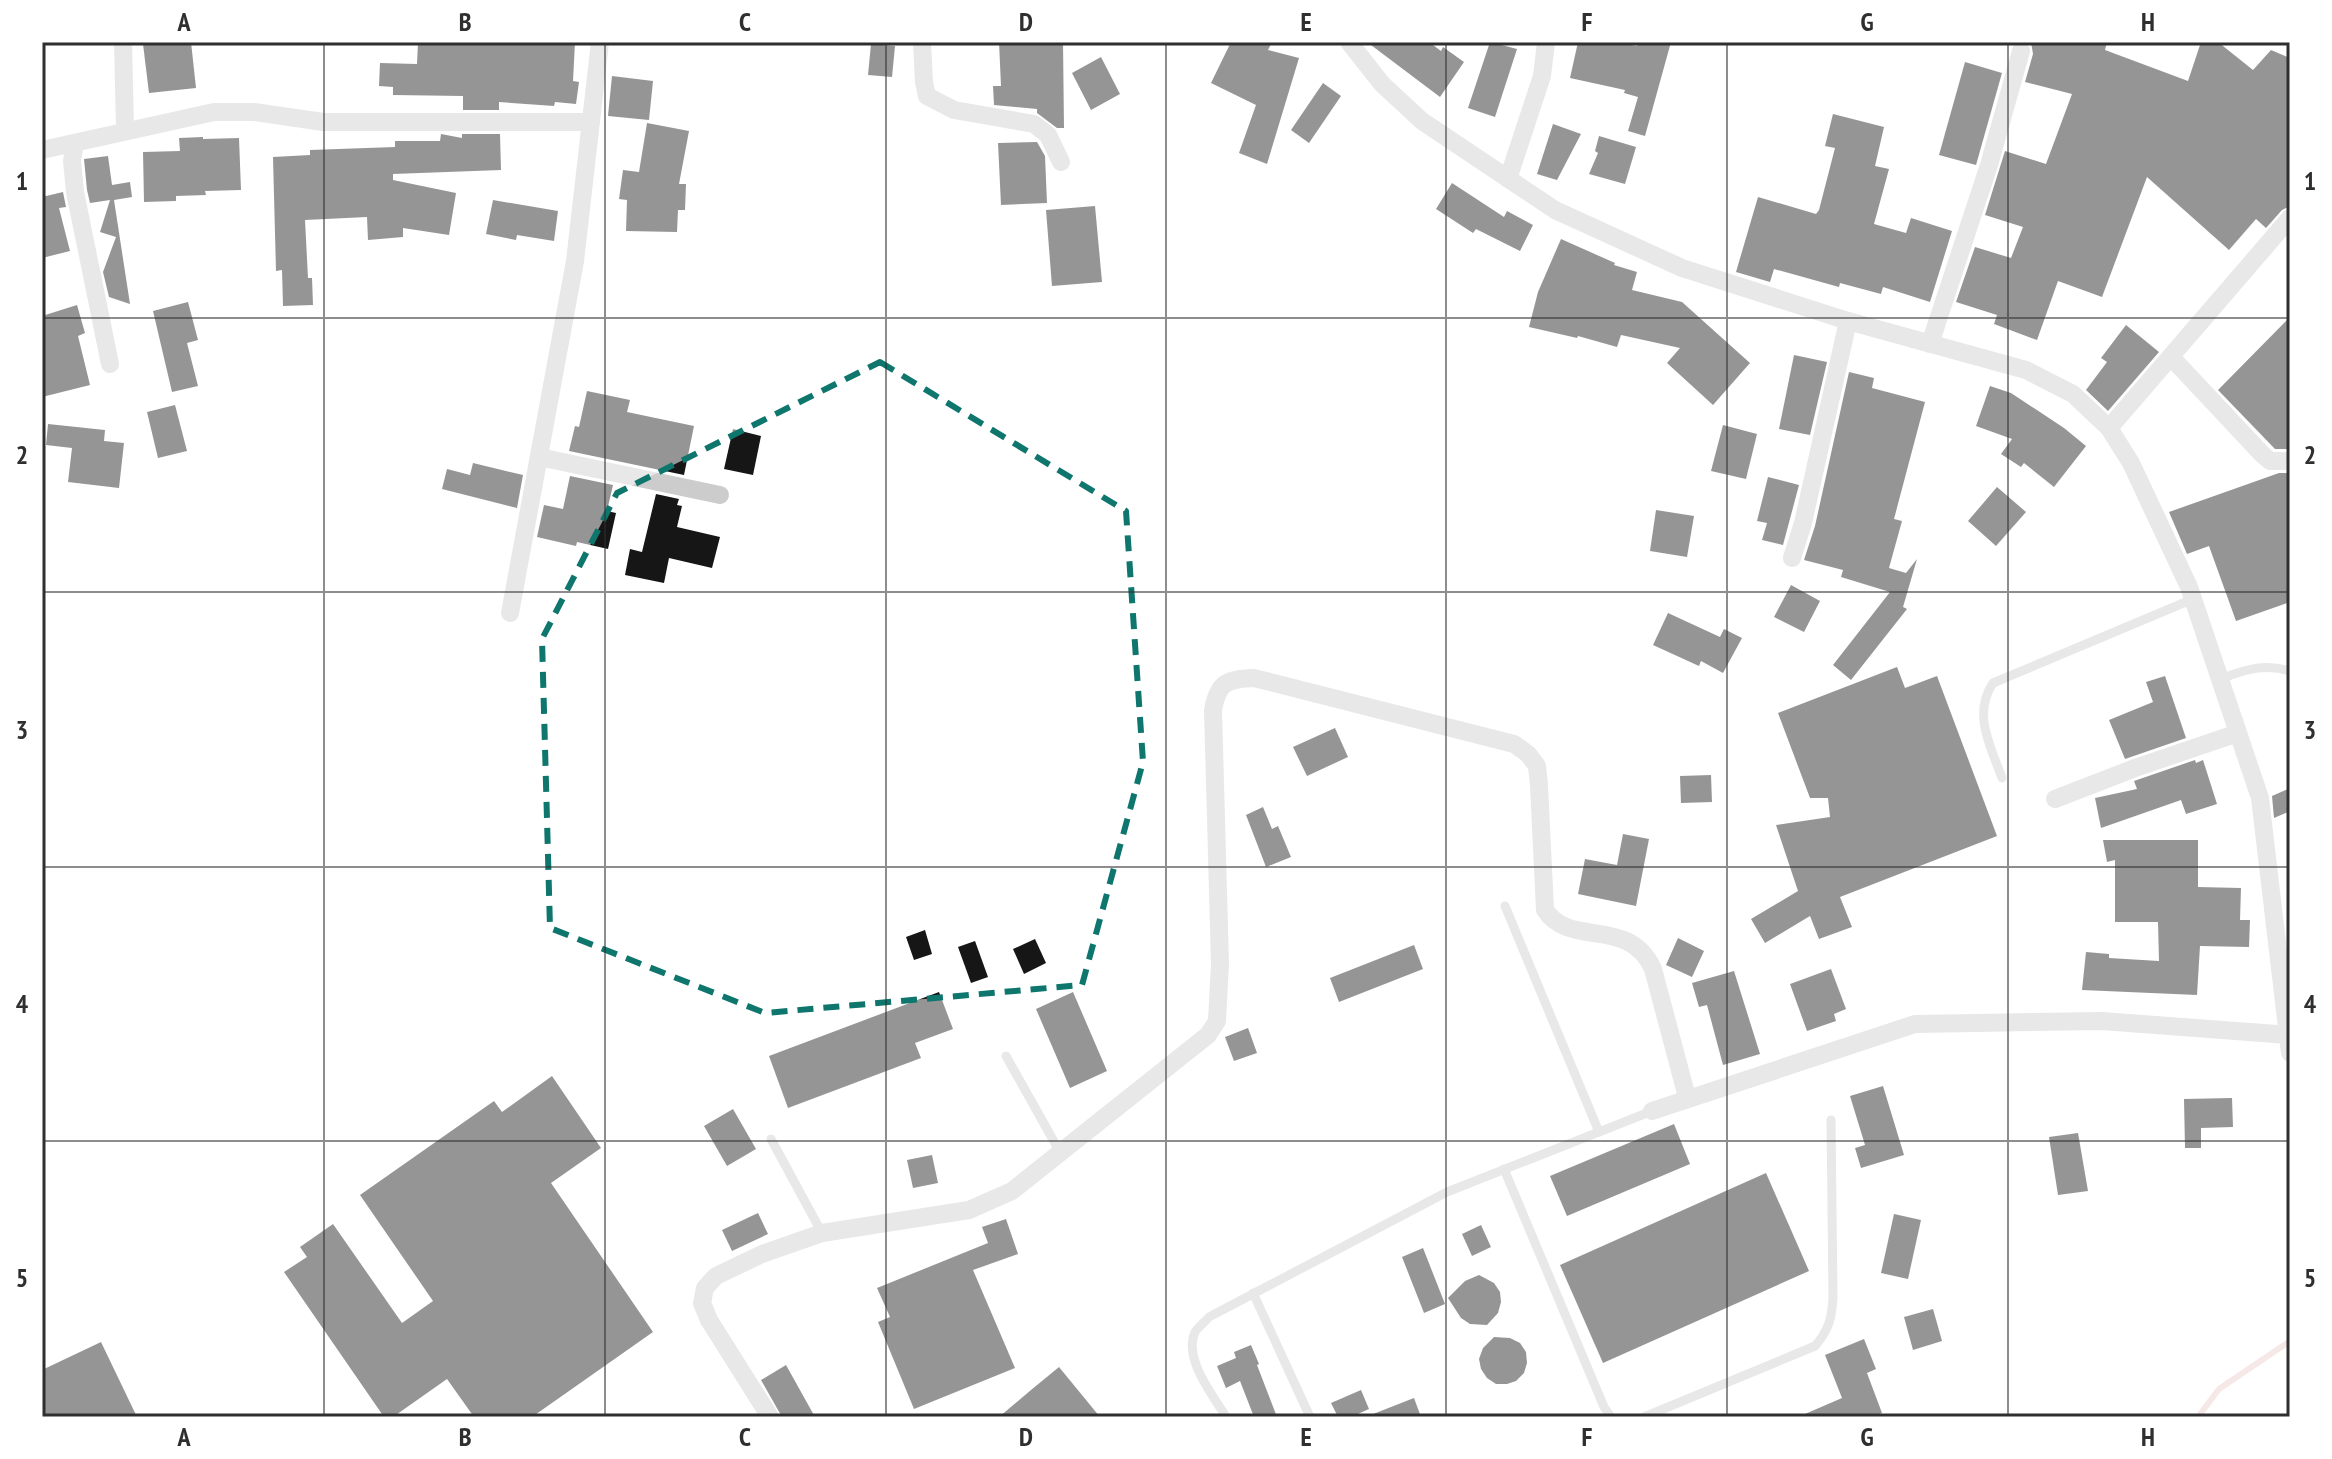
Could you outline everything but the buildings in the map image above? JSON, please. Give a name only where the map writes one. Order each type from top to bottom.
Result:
[{"type":"street","points":[[123,42],[125,129]]},
{"type":"street","points":[[510,613],[575,261],[600,42]]},
{"type":"street","points":[[922,42],[927,96],[954,110],[1034,124],[1048,135],[1061,162]]},
{"type":"street","points":[[1349,42],[1382,84],[1422,121],[1555,210],[1682,268],[1848,321],[2026,370],[2073,394],[2109,428],[2131,463],[2193,599],[2260,798],[2289,1041],[2102,1021],[1915,1024],[1652,1111]]},
{"type":"street","points":[[1508,179],[1542,76],[1546,42]]},
{"type":"street","points":[[1930,344],[1989,165],[2021,51]]},
{"type":"street","points":[[42,150],[125,129],[214,112],[254,112],[323,122],[591,122]]},
{"type":"street","points":[[75,143],[72,161],[75,192],[110,364]]},
{"type":"street","points":[[2109,428],[2290,218]]},
{"type":"street","points":[[1792,558],[1848,321]]},
{"type":"street","points":[[2171,357],[2270,461],[2290,461]]},
{"type":"street","points":[[539,457],[720,495]]},
{"type":"street","points":[[770,1417],[709,1320],[702,1303],[705,1288],[716,1276],[762,1254],[822,1233],[969,1210],[1012,1191],[1208,1035],[1217,1021],[1220,964],[1213,710],[1215,696],[1222,685],[1234,679],[1254,678],[1471,732],[1514,744],[1528,754],[1537,766],[1545,910],[1551,919],[1563,925],[1614,936],[1635,944],[1646,954],[1653,969],[1687,1097]]},
{"type":"street","points":[[2055,799],[2238,733]]},
{"type":"lane","points":[[2002,778],[1985,731],[1982,705],[1993,683],[2193,599]]},
{"type":"lane","points":[[2220,679],[2258,667],[2278,667],[2290,671]]},
{"type":"lane","points":[[1505,906],[1599,1132]]},
{"type":"lane","points":[[1006,1056],[1061,1154]]},
{"type":"lane","points":[[1226,1417],[1193,1353],[1196,1332],[1209,1317],[1447,1192],[1652,1111]]},
{"type":"lane","points":[[1644,1417],[1815,1346],[1826,1334],[1832,1320],[1833,1297],[1831,1120]]},
{"type":"lane","points":[[771,1139],[822,1233]]},
{"type":"lane","points":[[1504,1169],[1604,1407],[1611,1417]]},
{"type":"lane","points":[[1253,1293],[1310,1417]]},
{"type":"highlighted area","points":[[880,362],[1126,511],[1143,762],[1082,985],[765,1013],[550,928],[542,639],[617,493]]},
{"type":"waterway","points":[[2198,1417],[2219,1389],[2290,1341]]}]
